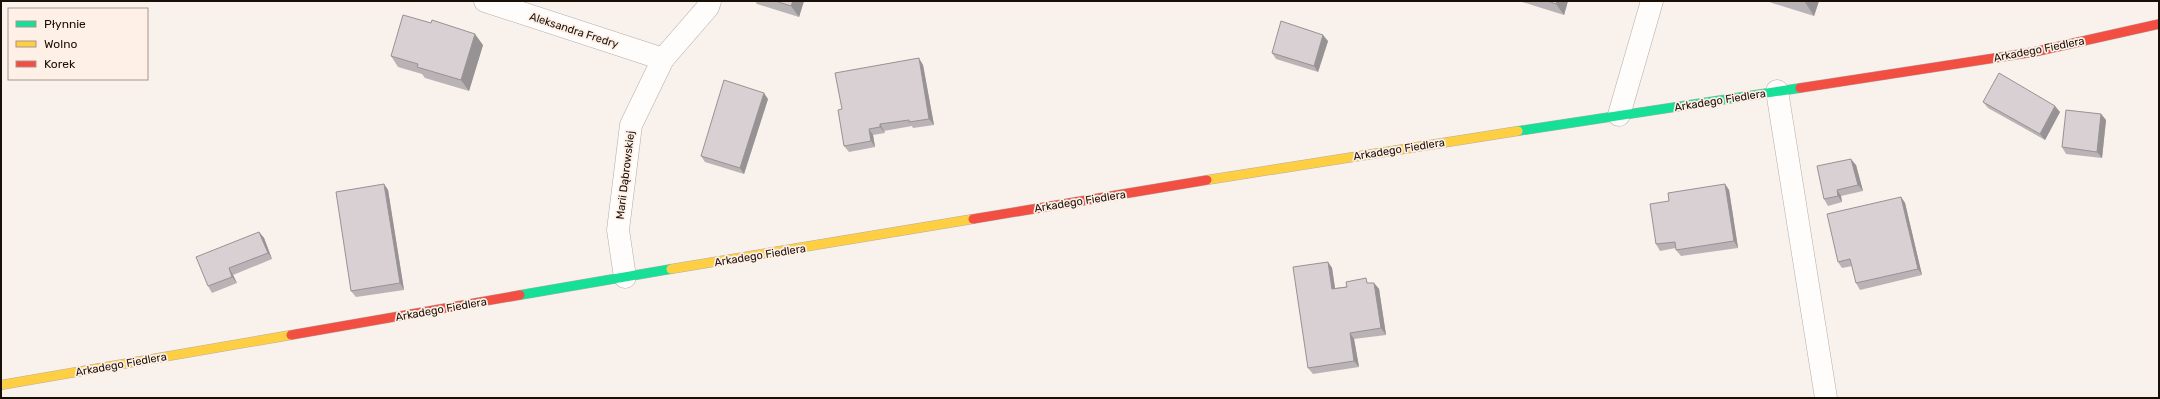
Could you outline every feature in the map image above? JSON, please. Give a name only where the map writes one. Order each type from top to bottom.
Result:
[{"type":"street","name":"Aleksandra Fredry","points":[[485,1],[663,59]]},
{"type":"street","name":"Marii Dąbrowskiej","points":[[625,277],[618,230],[631,125],[663,59],[708,7],[710,1]]},
{"type":"street","points":[[1619,115],[1652,1]]},
{"type":"street","name":"Arkadego Fiedlera","points":[[1,385],[625,277],[1300,164],[2034,52],[2159,24]]},
{"type":"street","points":[[1776,91],[1826,398]]},
{"type":"building","points":[[775,1],[793,1],[791,6]]},
{"type":"building","points":[[1548,1],[1557,1],[1556,4]]},
{"type":"building","points":[[403,15],[431,23],[432,20],[475,34],[461,80],[417,67],[418,64],[391,56]]},
{"type":"building","points":[[1281,21],[1323,35],[1314,66],[1272,53]]},
{"type":"building","points":[[919,58],[929,119],[880,124],[880,127],[869,129],[871,141],[844,146],[838,110],[842,109],[835,73]]},
{"type":"building","points":[[1999,73],[2055,106],[2040,134],[1983,102]]},
{"type":"building","points":[[724,80],[764,93],[740,168],[701,156]]},
{"type":"building","points":[[2066,110],[2101,114],[2097,152],[2062,147]]},
{"type":"building","points":[[1851,159],[1858,185],[1837,190],[1838,196],[1824,199],[1817,166]]},
{"type":"building","points":[[384,184],[400,283],[351,291],[336,192]]},
{"type":"building","points":[[1725,184],[1734,241],[1676,250],[1675,242],[1656,244],[1650,204],[1669,201],[1668,193]]},
{"type":"building","points":[[1901,197],[1918,269],[1856,283],[1850,259],[1838,262],[1827,214]]},
{"type":"building","points":[[259,232],[268,253],[229,268],[232,277],[208,286],[196,257]]},
{"type":"building","points":[[1328,262],[1332,289],[1347,287],[1346,282],[1366,278],[1367,283],[1374,283],[1381,328],[1350,333],[1354,361],[1308,368],[1293,267]]},
{"type":"traffic: fast","points":[[1518,131],[1800,88]]},
{"type":"traffic: fast","points":[[520,295],[671,269]]},
{"type":"traffic: slow","points":[[1207,180],[1518,131]]},
{"type":"traffic: slow","points":[[671,269],[973,219]]},
{"type":"traffic: slow","points":[[1,385],[291,335]]},
{"type":"traffic: jam","points":[[1800,88],[2034,52],[2159,24]]},
{"type":"traffic: jam","points":[[973,219],[1207,180]]},
{"type":"traffic: jam","points":[[291,335],[520,295]]}]
